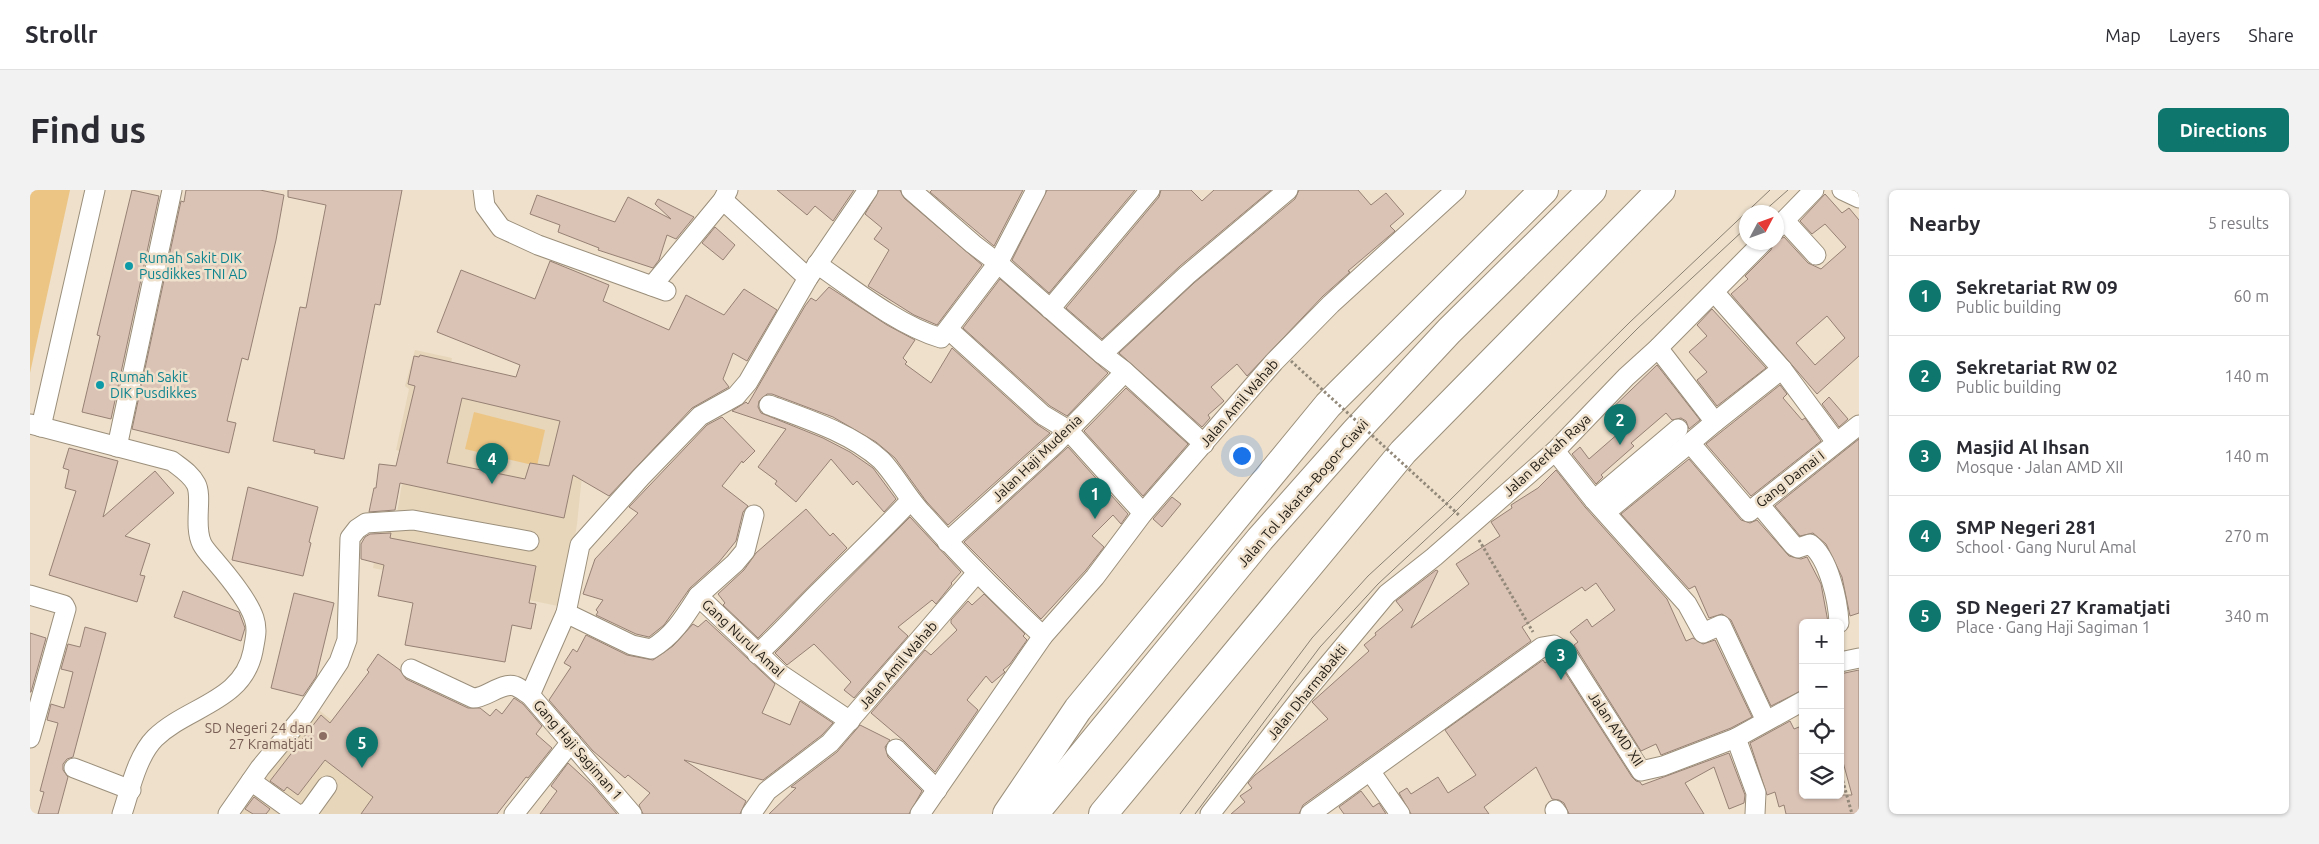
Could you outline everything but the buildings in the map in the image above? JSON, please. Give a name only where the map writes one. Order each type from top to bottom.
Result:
[{"type":"highway","points":[[1007,814],[1078,709],[1328,405],[1544,190]]},
{"type":"highway","name":"Jalan Tol Jakarta–Bogor–Ciawi","points":[[1034,814],[1260,539],[1348,439],[1449,331],[1592,190]]},
{"type":"highway","points":[[1103,814],[1403,452],[1661,190]]},
{"type":"street","points":[[95,190],[35,425],[172,461],[188,473],[197,486],[197,529],[202,544],[228,577],[253,616],[257,630],[250,666],[236,686],[222,697],[180,720],[154,739],[142,758],[122,814]]},
{"type":"street","points":[[117,447],[172,190]]},
{"type":"street","points":[[483,190],[485,206],[501,228],[538,244],[659,289],[726,195],[812,271],[870,301],[926,334],[941,338],[949,330],[998,263],[1036,190]]},
{"type":"street","points":[[530,695],[566,613],[580,545],[641,477],[700,416],[736,396],[748,382],[812,271],[868,190]]},
{"type":"street","points":[[911,190],[1125,372],[1204,444]]},
{"type":"street","points":[[1050,309],[1150,190]]},
{"type":"street","points":[[1102,354],[1187,275],[1288,190]]},
{"type":"street","name":"Jalan Amil Wahab","points":[[920,814],[1043,636],[1094,577],[1143,513],[1274,362],[1324,311],[1456,190]]},
{"type":"street","points":[[1784,222],[1814,190]]},
{"type":"street","points":[[1842,190],[1859,198]]},
{"type":"street","points":[[1784,228],[1816,255]]},
{"type":"street","name":"Jalan Berkah Raya","points":[[1409,575],[1434,557],[1465,521],[1555,451],[1626,377],[1658,348],[1755,250]]},
{"type":"street","points":[[1714,292],[1782,369],[1836,442]]},
{"type":"street","points":[[949,330],[1043,415],[1068,430],[1143,513]]},
{"type":"street","points":[[1658,348],[1716,422]]},
{"type":"street","points":[[1600,506],[1684,436],[1716,422],[1782,369]]},
{"type":"street","name":"Jalan Haji Mudenia","points":[[947,542],[1068,430],[1125,372]]},
{"type":"street","points":[[769,405],[828,428],[863,447],[882,461],[910,501],[976,574],[1043,636]]},
{"type":"street","name":"Gang Damai I","points":[[1684,436],[1749,512],[1859,425]]},
{"type":"street","points":[[1555,451],[1600,506],[1687,604],[1703,633],[1721,625],[1766,721]]},
{"type":"street","points":[[757,654],[788,626],[802,609],[910,501]]},
{"type":"street","points":[[1759,504],[1794,546],[1798,548],[1810,544],[1819,553],[1838,604],[1838,619]]},
{"type":"street","points":[[698,596],[735,563],[745,551],[754,515]]},
{"type":"street","points":[[228,814],[304,715],[339,662],[347,640],[350,538],[356,528],[366,523],[413,520],[529,542]]},
{"type":"street","name":"Jalan Amil Wahab","points":[[751,814],[767,791],[830,743],[976,574]]},
{"type":"street","name":"Jalan Dharmabakti","points":[[1210,814],[1342,647],[1387,594],[1409,575]]},
{"type":"street","points":[[30,596],[64,605],[66,609],[30,738]]},
{"type":"street","name":"Gang Nurul Amal","points":[[566,613],[632,645],[651,649],[664,641],[680,626],[698,596],[780,674],[850,721]]},
{"type":"street","name":"Jalan AMD XII","points":[[1542,648],[1554,645],[1565,652],[1640,770],[1663,766],[1736,738],[1799,704]]},
{"type":"street","points":[[1310,814],[1542,648]]},
{"type":"street","points":[[1844,661],[1859,658]]},
{"type":"street","name":"Gang Haji Sagiman 1","points":[[411,669],[472,698],[482,698],[500,688],[514,686],[530,695],[632,814]]},
{"type":"street","points":[[1736,738],[1756,793],[1752,810]]},
{"type":"street","points":[[514,814],[571,742]]},
{"type":"street","points":[[896,748],[937,790]]},
{"type":"street","points":[[74,768],[131,790]]},
{"type":"street","points":[[1370,771],[1400,814]]},
{"type":"street","points":[[251,782],[297,814]]},
{"type":"street","points":[[304,814],[309,811],[327,786]]},
{"type":"path","points":[[1291,362],[1465,521],[1542,648]]},
{"type":"path","points":[[1844,785],[1852,814]]},
{"type":"shaded area","points":[[30,190],[70,190],[30,373]]},
{"type":"shaded area","points":[[415,350],[452,358],[451,364],[598,397],[582,476],[577,524],[563,607],[373,568],[381,527],[394,531],[407,454],[396,450],[409,389],[405,386]]},
{"type":"shaded area","points":[[474,412],[545,430],[537,466],[465,449]]},
{"type":"shaded area","name":"SD Negeri 24 dan 27 Kramatjati","points":[[316,708],[422,790],[403,814],[240,814]]},
{"type":"tram line","points":[[1180,814],[1312,638],[1368,576],[1444,506],[1630,322],[1770,190]]},
{"type":"tram line","points":[[1771,205],[1788,190]]},
{"type":"tram line","points":[[1195,814],[1320,647],[1378,584],[1452,515],[1638,328],[1739,234]]},
{"type":"place","name":"Rumah Sakit DIK Pusdikkes TNI AD","points":[[129,266]]},
{"type":"place","name":"Rumah Sakit DIK Pusdikkes","points":[[100,385]]},
{"type":"place","name":"Sekretariat RW 02","points":[[1620,445]]},
{"type":"place","name":"SMP Negeri 281","points":[[492,484]]},
{"type":"place","name":"Sekretariat RW 09","points":[[1095,519]]},
{"type":"place","name":"Masjid Al Ihsan","points":[[1561,680]]},
{"type":"place","name":"SD Negeri 24 dan 27 Kramatjati","points":[[323,736]]},
{"type":"place","name":"SD Negeri 27 Kramatjati","points":[[362,768]]}]
